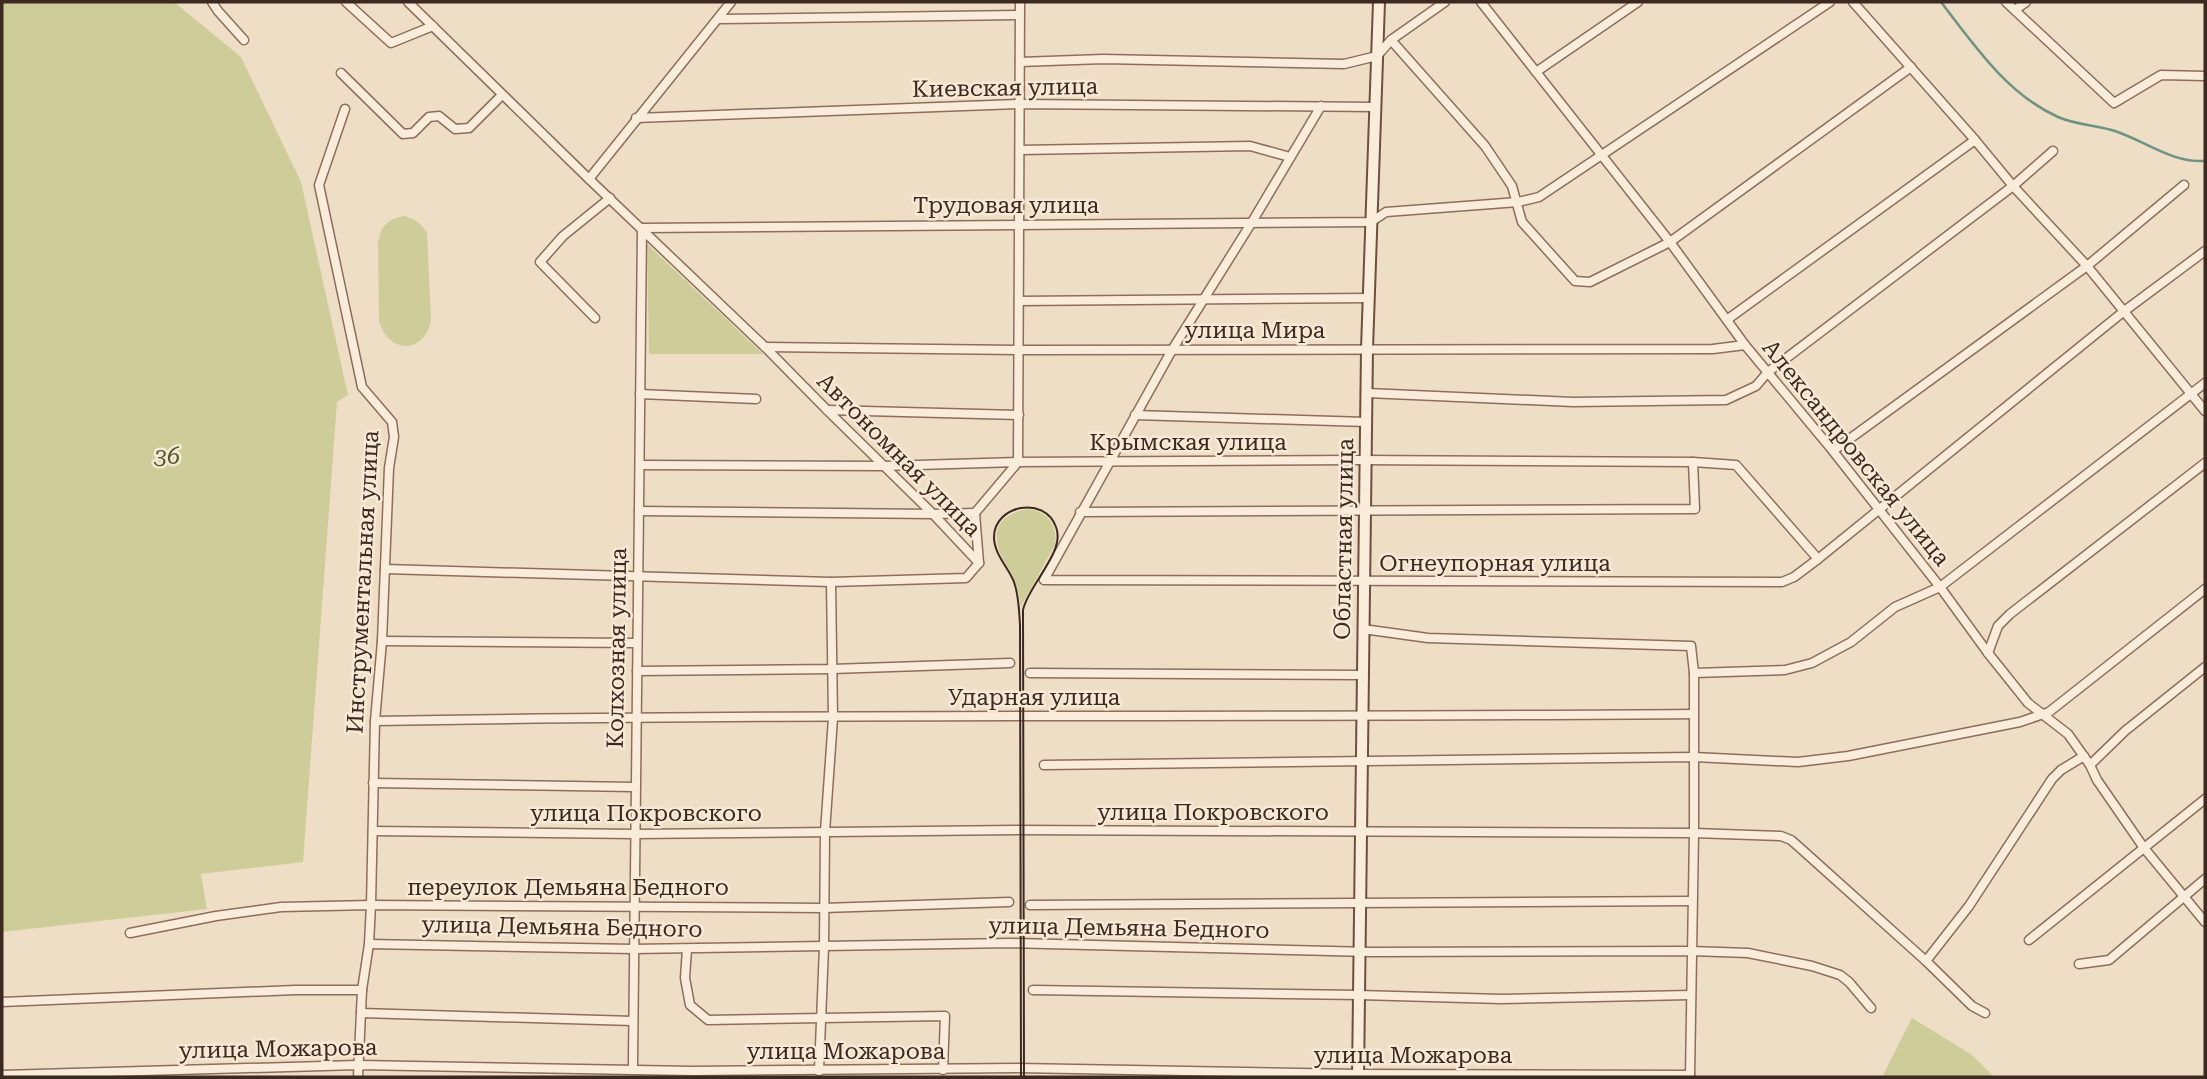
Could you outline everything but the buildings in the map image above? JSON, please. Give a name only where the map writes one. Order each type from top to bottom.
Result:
[{"type":"main road","name":"Областная улица","points":[[1358,1076],[1367,349],[1379,2]]},
{"type":"street","points":[[212,2],[244,40]]},
{"type":"street","points":[[346,2],[391,44],[433,26]]},
{"type":"street","name":"Автономная улица","points":[[408,2],[765,347],[979,563]]},
{"type":"street","points":[[589,179],[731,2]]},
{"type":"street","points":[[1018,462],[1020,2]]},
{"type":"street","points":[[1020,62],[1103,59],[1344,64],[1377,56],[1391,40],[1445,2]]},
{"type":"street","name":"Александровская улица","points":[[1481,2],[1670,242],[1745,345],[1880,510],[2028,703],[2068,734],[2144,848],[2205,922]]},
{"type":"street","points":[[1536,72],[1638,2]]},
{"type":"street","name":"Трудовая улица","points":[[642,228],[1371,222],[1386,212],[1518,202],[1539,197],[1830,2]]},
{"type":"street","points":[[1853,2],[2013,186],[2087,266],[2205,411]]},
{"type":"street","points":[[2006,2],[2114,103],[2161,75],[2205,76]]},
{"type":"street","points":[[2015,10],[2026,2]]},
{"type":"street","points":[[718,19],[1019,15]]},
{"type":"street","points":[[1391,40],[1485,146],[1512,186],[1522,222],[1575,281],[1590,282],[1670,242],[1911,67]]},
{"type":"street","points":[[341,73],[403,134],[413,133],[429,117],[439,116],[455,130],[469,128],[502,94]]},
{"type":"street","name":"Киевская улица","points":[[636,118],[1021,104],[1375,107]]},
{"type":"street","points":[[1080,512],[1172,350],[1206,299],[1321,106]]},
{"type":"street","name":"Инструментальная улица","points":[[345,108],[318,185],[362,387],[392,422],[394,437],[389,468],[382,640],[375,721],[369,944],[362,990],[358,1077]]},
{"type":"street","points":[[1728,320],[1975,140]]},
{"type":"street","points":[[1020,150],[1250,146],[1290,157]]},
{"type":"street","points":[[1367,393],[1573,402],[1726,400],[1756,386],[1768,372],[2013,186],[2053,151]]},
{"type":"street","points":[[1833,451],[2087,266],[2184,185]]},
{"type":"street","points":[[595,318],[540,262],[564,236],[610,198]]},
{"type":"street","name":"Колхозная улица","points":[[633,1070],[642,228]]},
{"type":"street","name":"Огнеупорная улица","points":[[1080,512],[1044,580],[1776,583],[1794,577],[1818,559],[2123,312],[2205,251]]},
{"type":"street","points":[[1018,300],[1369,298]]},
{"type":"street","name":"улица Мира","points":[[765,347],[1019,350],[1713,349],[1745,345]]},
{"type":"street","points":[[1694,673],[1785,670],[1812,663],[1851,642],[1895,607],[1940,587],[2205,383]]},
{"type":"street","points":[[640,394],[756,399]]},
{"type":"street","points":[[827,410],[1019,415]]},
{"type":"street","points":[[1135,415],[1366,422]]},
{"type":"street","name":"Крымская улица","points":[[640,465],[884,466],[1018,462],[1366,460],[1693,462],[1736,465],[1818,559]]},
{"type":"street","name":"Автономная улица","points":[[979,563],[975,513],[1018,462]]},
{"type":"street","points":[[1080,512],[1695,509],[1693,462]]},
{"type":"street","points":[[1988,653],[1998,626],[2010,614],[2205,463]]},
{"type":"street","points":[[639,510],[975,513]]},
{"type":"street","points":[[385,569],[831,582],[966,578],[979,563]]},
{"type":"street","points":[[819,1071],[825,832],[833,718],[831,582]]},
{"type":"street","points":[[1044,765],[1694,757],[1798,762],[1847,756],[2020,722],[2049,712],[2205,589]]},
{"type":"street","points":[[1363,629],[1428,638],[1691,646],[1694,673],[1694,833],[1690,1076]]},
{"type":"street","points":[[382,640],[637,643]]},
{"type":"street","points":[[637,671],[832,669],[1010,663]]},
{"type":"street","points":[[2090,765],[2125,731],[2205,667]]},
{"type":"street","points":[[1030,673],[1363,675]]},
{"type":"street","name":"Ударная улица","points":[[375,721],[635,717],[1693,714]]},
{"type":"street","points":[[1926,961],[1969,906],[2052,779],[2084,756]]},
{"type":"street","points":[[373,783],[634,787]]},
{"type":"street","points":[[2029,940],[2205,799]]},
{"type":"street","name":"улица Покровского","points":[[373,831],[634,834],[1024,830],[1694,833],[1781,836],[1791,840],[1972,1006],[1985,1013]]},
{"type":"street","points":[[2079,964],[2109,960],[2205,879]]},
{"type":"street","points":[[1030,905],[1692,901]]},
{"type":"street","name":"переулок Демьяна Бедного","points":[[130,933],[216,916],[281,907],[634,905],[823,908],[1009,902]]},
{"type":"street","name":"улица Демьяна Бедного","points":[[369,944],[687,949],[1011,943],[1359,952],[1748,953],[1840,975],[1871,1008]]},
{"type":"street","points":[[687,949],[685,978],[690,1005],[708,1020],[945,1016],[943,1070]]},
{"type":"street","points":[[2,1002],[295,990],[362,990]]},
{"type":"street","points":[[1033,990],[1501,999],[1690,995]]},
{"type":"street","points":[[361,1013],[633,1021]]},
{"type":"street","name":"улица Можарова","points":[[2,1075],[358,1065],[633,1070],[693,1074],[1018,1068],[1358,1076],[1690,1076]]},
{"type":"green space","name":"36","points":[[2,2],[174,2],[241,57],[301,182],[348,395],[337,402],[303,862],[201,874],[207,909],[2,932]]},
{"type":"green space","points":[[404,216],[417,222],[427,233],[431,319],[428,331],[422,339],[406,346],[390,340],[379,321],[379,236],[386,224]]},
{"type":"green space","points":[[647,244],[763,354],[649,354]]},
{"type":"green space","points":[[1028,509],[1046,516],[1053,526],[1056,538],[1055,545],[1021,606],[1015,582],[998,546],[997,530],[1004,519]]},
{"type":"green space","points":[[1912,1018],[1972,1055],[1994,1077],[1882,1077]]},
{"type":"waterway","points":[[1941,2],[2007,82],[2040,107],[2065,120],[2115,131],[2181,159],[2205,161]]},
{"type":"tram line","points":[[1021,1077],[1019,603],[1016,587],[996,549],[994,537],[996,526],[1002,517],[1011,511],[1032,508],[1050,517],[1058,537],[1051,558],[1023,610],[1024,1077]]}]
